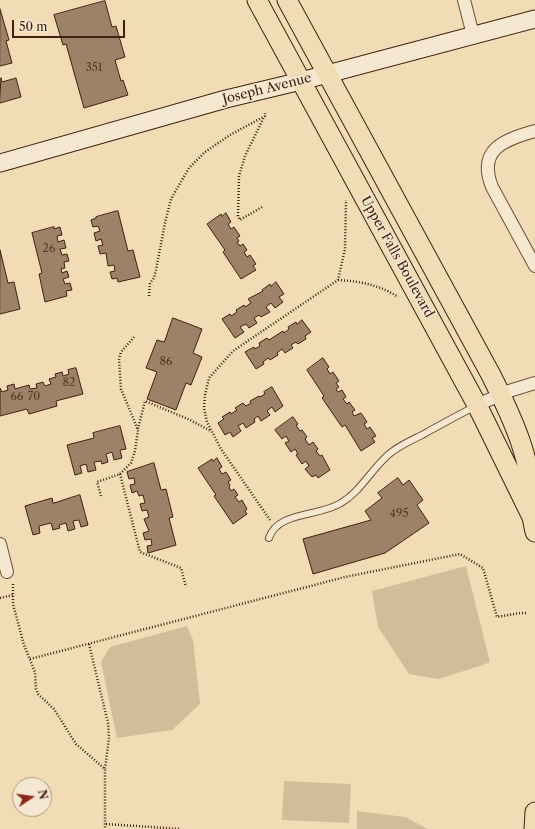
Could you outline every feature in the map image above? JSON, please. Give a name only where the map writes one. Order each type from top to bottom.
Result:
[{"type":"main road","name":"Upper Falls Boulevard","points":[[257,0],[477,405],[534,522]]},
{"type":"main road","name":"Upper Falls Boulevard","points":[[286,0],[500,394],[518,433],[530,469],[534,522]]},
{"type":"main road","name":"Joseph Avenue","points":[[0,163],[198,107],[535,19]]},
{"type":"main road","points":[[534,829],[535,812]]},
{"type":"street","points":[[464,0],[473,35]]},
{"type":"street","points":[[535,131],[509,139],[499,145],[491,154],[487,165],[487,171],[495,193],[535,266]]},
{"type":"street","points":[[477,405],[500,394],[535,383]]},
{"type":"street","points":[[0,544],[10,578]]},
{"type":"lane","points":[[269,538],[275,528],[287,519],[320,511],[340,504],[352,494],[394,450],[477,405]]},
{"type":"path","points":[[149,296],[150,283],[154,278],[156,270],[164,223],[171,199],[189,168],[205,152],[265,114],[245,156],[239,176],[238,216],[240,220],[262,207]]},
{"type":"path","points":[[338,280],[345,249],[346,195]]},
{"type":"path","points":[[275,528],[221,449],[207,422],[204,408],[210,378],[233,351],[338,280],[356,282],[382,288],[403,300]]},
{"type":"path","points":[[134,337],[120,352],[120,374],[121,390],[138,430]]},
{"type":"path","points":[[101,496],[97,482],[120,474],[131,464],[145,402],[188,419],[212,432]]},
{"type":"path","points":[[120,474],[140,552],[181,568],[186,587]]},
{"type":"path","points":[[30,659],[345,577],[460,554],[483,568],[497,617],[526,613]]},
{"type":"path","points":[[10,578],[13,604],[24,645],[35,672],[38,694],[54,709],[76,744],[106,769]]},
{"type":"path","points":[[0,598],[13,595]]},
{"type":"path","points":[[89,644],[108,723],[109,738],[106,769],[105,829]]},
{"type":"path","points":[[106,824],[181,829]]},
{"type":"shaded area","points":[[466,566],[490,662],[438,679],[409,674],[378,627],[372,591]]},
{"type":"shaded area","points":[[187,626],[193,640],[200,704],[172,730],[117,738],[101,662],[110,647]]},
{"type":"shaded area","points":[[284,781],[351,784],[349,823],[282,820]]},
{"type":"shaded area","points":[[357,811],[405,817],[428,829],[357,829]]},
{"type":"building","points":[[105,1],[112,27],[116,26],[125,57],[115,60],[121,81],[123,80],[128,95],[84,108],[66,44],[63,45],[54,15]]},
{"type":"building","points":[[0,9],[9,40],[6,41],[12,63],[0,66]]},
{"type":"building","points":[[1,78],[2,82],[16,78],[21,97],[0,103]]},
{"type":"building","points":[[118,211],[128,251],[133,250],[140,277],[118,282],[117,278],[112,279],[110,272],[115,271],[114,265],[108,266],[106,253],[100,254],[98,246],[103,245],[101,239],[96,241],[94,233],[100,231],[98,226],[93,227],[91,220],[96,217]]},
{"type":"building","points":[[226,213],[231,222],[228,224],[231,229],[234,227],[240,236],[237,238],[239,241],[237,242],[240,246],[243,244],[247,250],[244,252],[247,257],[250,255],[256,264],[253,266],[256,270],[241,279],[223,252],[225,250],[207,224],[221,214],[222,216]]},
{"type":"building","points":[[54,227],[54,229],[60,227],[62,235],[57,236],[58,242],[64,240],[66,248],[60,249],[62,255],[67,254],[69,261],[64,262],[65,268],[61,269],[62,273],[67,271],[69,277],[63,279],[65,284],[70,283],[72,290],[66,291],[67,296],[45,302],[39,274],[42,273],[32,233]]},
{"type":"building","points":[[0,250],[8,283],[14,282],[20,309],[0,314]]},
{"type":"building","points":[[276,282],[284,294],[279,297],[283,302],[275,308],[271,303],[266,307],[270,312],[261,317],[259,315],[254,318],[257,323],[249,328],[246,324],[240,327],[244,332],[235,338],[222,319],[230,314],[231,316],[237,312],[236,310],[251,303],[248,299],[263,291],[262,290],[270,284],[271,286]]},
{"type":"building","points":[[173,318],[202,329],[193,353],[202,357],[191,385],[186,383],[176,410],[147,399],[157,372],[146,368],[157,340],[164,342]]},
{"type":"building","points":[[302,320],[311,332],[305,336],[306,339],[298,344],[296,342],[291,345],[293,348],[285,353],[282,349],[277,353],[278,355],[270,360],[268,358],[263,362],[264,364],[256,369],[245,352],[254,347],[255,349],[260,346],[259,343],[267,338],[269,340],[283,331],[284,333],[289,329],[288,327],[296,322],[297,324]]},
{"type":"building","points":[[323,358],[329,367],[327,369],[330,374],[333,372],[339,381],[336,383],[339,387],[336,389],[338,392],[342,390],[346,397],[343,399],[347,404],[349,402],[355,410],[352,412],[354,416],[361,413],[367,422],[364,424],[367,429],[370,427],[376,436],[372,438],[375,442],[361,451],[345,425],[342,427],[322,398],[324,396],[307,370]]},
{"type":"building","points":[[76,368],[83,394],[56,401],[57,406],[29,414],[27,409],[0,416],[0,388],[2,392],[8,390],[7,386],[14,384],[15,389],[29,385],[30,389],[37,388],[36,384],[43,382],[45,386],[51,384],[49,379],[56,377],[55,374],[62,372],[63,376],[69,374],[68,370]]},
{"type":"building","points":[[272,387],[283,406],[275,412],[272,407],[267,411],[270,415],[261,421],[258,416],[254,419],[255,422],[246,428],[243,423],[238,426],[241,431],[233,437],[230,432],[225,435],[218,423],[224,419],[222,417],[237,410],[235,408],[243,403],[246,406],[251,403],[250,401],[265,394],[264,392]]},
{"type":"building","points":[[293,417],[298,424],[296,425],[300,431],[302,430],[307,437],[305,439],[309,445],[313,442],[318,449],[316,451],[320,456],[322,455],[330,470],[318,478],[316,475],[312,477],[305,469],[309,466],[306,461],[302,464],[296,455],[298,454],[295,449],[291,452],[285,443],[289,441],[286,436],[282,439],[275,430]]},
{"type":"building","points":[[120,426],[126,449],[120,450],[122,458],[114,460],[112,452],[106,454],[108,462],[102,464],[101,461],[94,462],[96,470],[88,472],[86,464],[80,466],[82,473],[75,475],[67,445],[94,438],[93,433]]},
{"type":"building","points":[[217,458],[222,467],[219,469],[222,474],[226,472],[231,480],[228,482],[231,491],[234,489],[238,495],[235,497],[239,502],[242,500],[247,509],[245,511],[247,514],[233,524],[214,496],[216,495],[198,468],[212,459],[213,461]]},
{"type":"building","points":[[154,463],[161,490],[166,489],[173,517],[169,518],[176,545],[148,553],[147,546],[152,545],[151,539],[145,540],[143,533],[149,531],[144,519],[149,517],[147,510],[142,511],[140,504],[145,503],[143,495],[139,496],[137,491],[132,493],[130,485],[135,484],[134,478],[129,479],[127,472]]},
{"type":"building","points":[[398,478],[403,485],[409,480],[423,500],[417,505],[429,523],[385,553],[313,574],[303,539],[371,520],[365,511],[382,498],[378,493]]},
{"type":"building","points":[[80,495],[88,525],[81,527],[79,520],[73,521],[75,529],[68,531],[66,523],[59,525],[60,528],[53,530],[51,523],[39,526],[40,533],[33,535],[25,506],[52,498],[53,503]]}]
